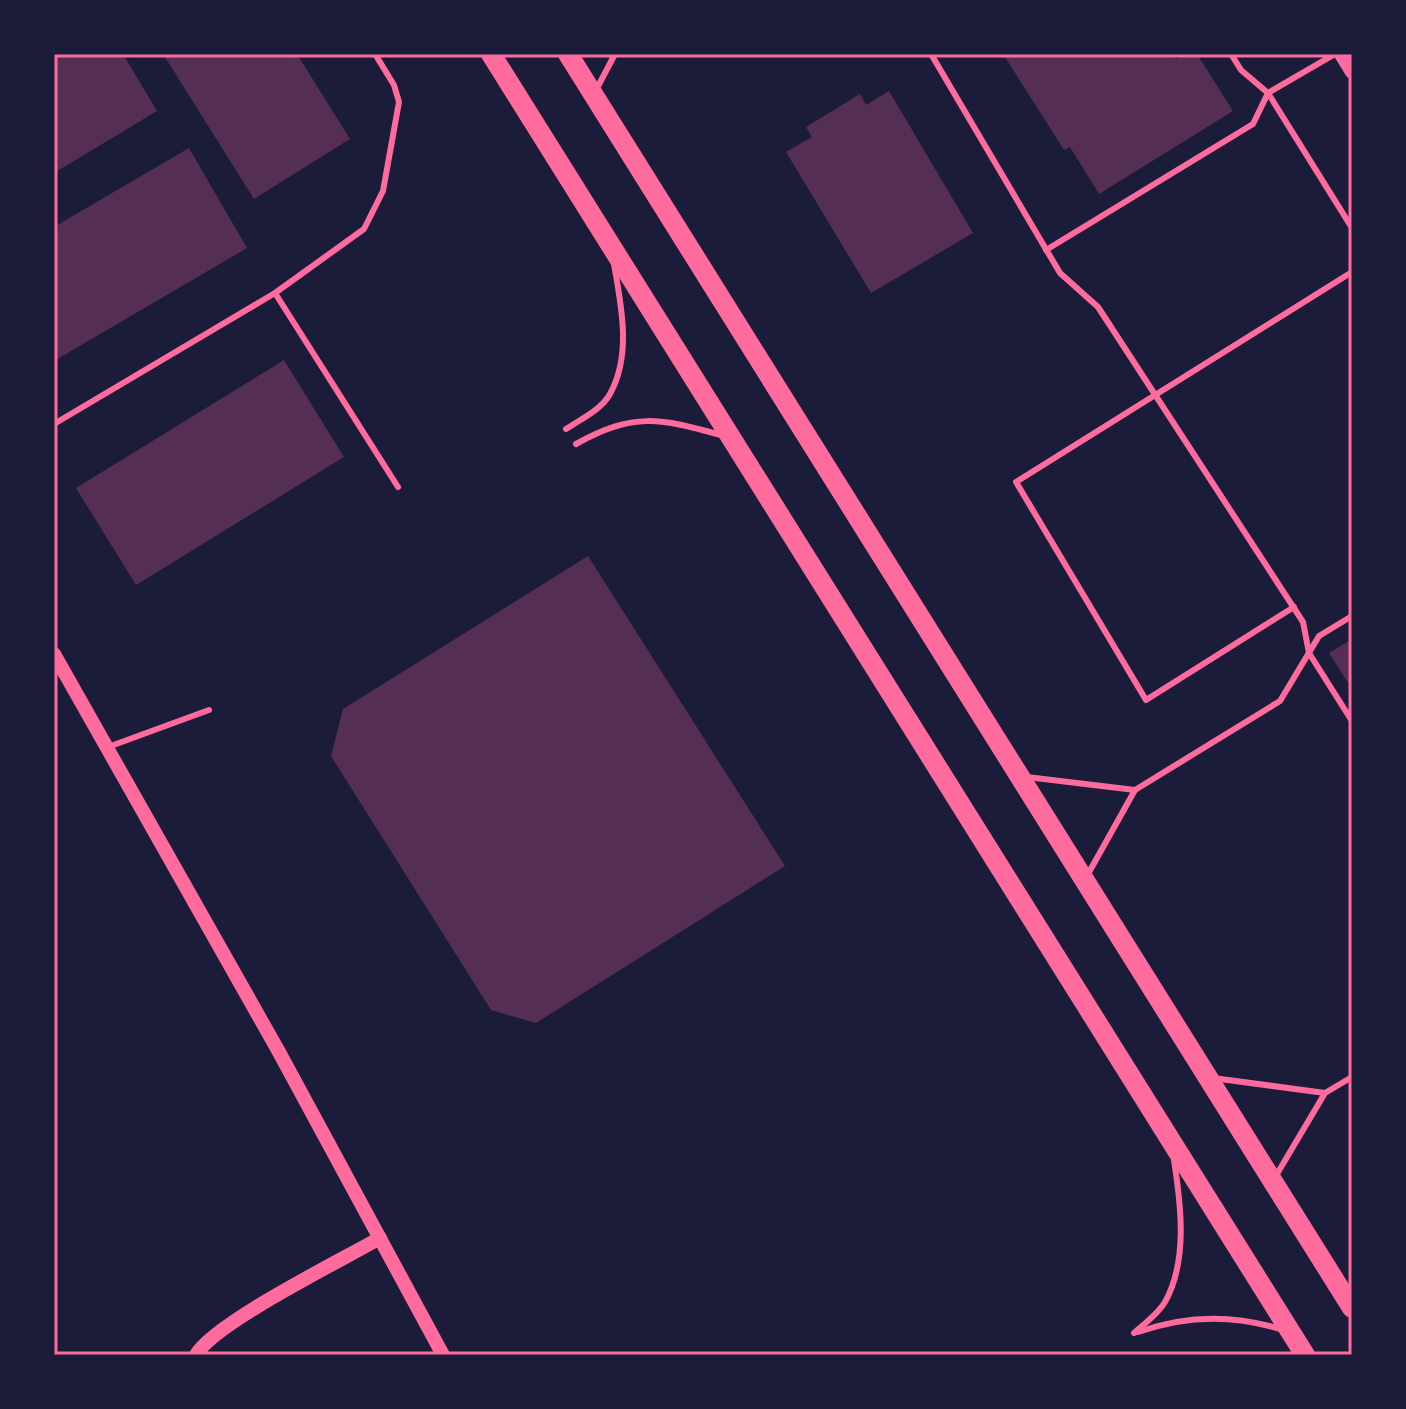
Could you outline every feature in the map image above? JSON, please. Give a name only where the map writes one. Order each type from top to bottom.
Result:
[{"type":"highway","points":[[491,54],[1305,1355]]},
{"type":"highway","points":[[568,54],[1352,1308]]},
{"type":"street","points":[[1338,54],[1352,72]]},
{"type":"street","points":[[54,654],[443,1355]]},
{"type":"street","points":[[196,1355],[203,1342],[234,1322],[380,1238]]},
{"type":"lane","points":[[54,424],[275,293],[364,229],[383,191],[399,102],[394,85],[375,54]]},
{"type":"lane","points":[[593,95],[615,54]]},
{"type":"lane","points":[[931,54],[1060,273],[1098,307],[1294,607],[1303,622],[1309,653],[1352,721]]},
{"type":"lane","points":[[1231,54],[1241,70],[1268,93],[1352,228]]},
{"type":"lane","points":[[1046,250],[1253,124],[1268,93],[1338,54]]},
{"type":"lane","points":[[566,429],[593,412],[610,394],[621,356],[624,339],[610,244]]},
{"type":"lane","points":[[1294,607],[1146,700],[1016,482],[1352,272]]},
{"type":"lane","points":[[275,293],[398,487]]},
{"type":"lane","points":[[576,444],[612,424],[651,419],[731,437]]},
{"type":"lane","points":[[1084,881],[1135,790],[1280,701],[1319,636],[1352,616]]},
{"type":"lane","points":[[108,747],[209,710]]},
{"type":"lane","points":[[1018,775],[1135,790]]},
{"type":"lane","points":[[1207,1077],[1325,1093]]},
{"type":"lane","points":[[1273,1182],[1325,1093],[1352,1077]]},
{"type":"lane","points":[[1172,1142],[1180,1196],[1179,1257],[1173,1284],[1163,1305],[1134,1333],[1167,1322],[1208,1318],[1255,1321],[1291,1333]]},
{"type":"building","points":[[54,54],[123,54],[157,111],[54,173]]},
{"type":"building","points":[[163,54],[297,54],[350,139],[254,199]]},
{"type":"building","points":[[1003,54],[1173,54],[1176,59],[1184,54],[1197,54],[1233,111],[1099,194],[1070,147],[1064,150]]},
{"type":"building","points":[[889,91],[973,233],[871,293],[786,152],[812,137],[806,127],[860,94],[866,105]]},
{"type":"building","points":[[189,148],[247,248],[54,361],[54,227]]},
{"type":"building","points":[[284,360],[344,457],[136,585],[76,488]]},
{"type":"building","points":[[588,556],[785,866],[536,1023],[491,1010],[331,756],[343,709]]},
{"type":"building","points":[[1352,639],[1352,689],[1329,653]]}]
